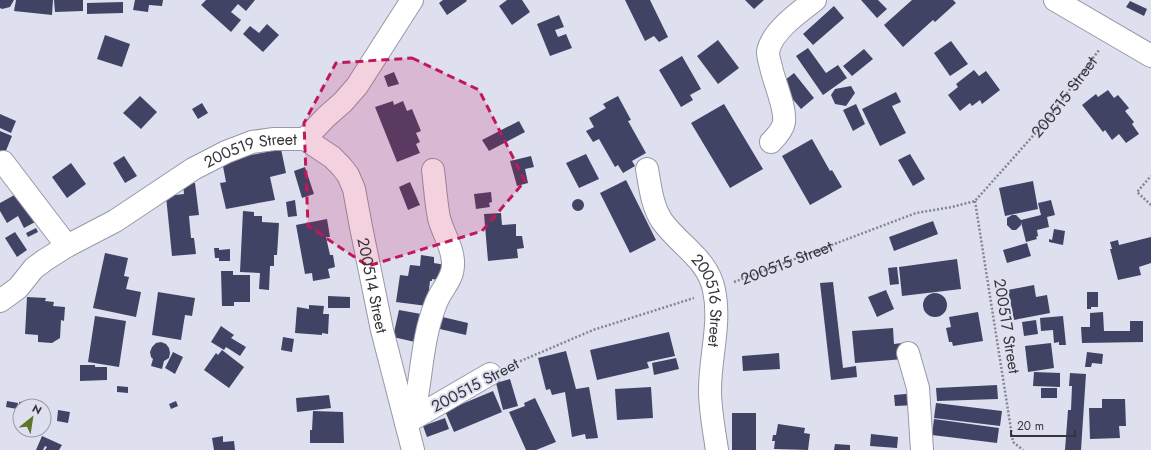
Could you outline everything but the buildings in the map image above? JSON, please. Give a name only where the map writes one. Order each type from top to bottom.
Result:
[{"type":"street","name":"200519 Street","points":[[0,302],[18,288],[34,268],[67,246],[115,221],[193,169],[226,152],[252,142],[274,139],[305,139],[343,102],[357,86],[412,0]]},
{"type":"street","points":[[771,142],[781,129],[784,122],[783,111],[768,53],[775,36],[797,14],[815,0]]},
{"type":"street","points":[[1056,0],[1151,56]]},
{"type":"street","name":"200514 Street","points":[[305,139],[332,157],[341,166],[348,175],[354,189],[382,330],[410,421],[413,450]]},
{"type":"street","points":[[3,162],[67,246]]},
{"type":"street","name":"200516 Street","points":[[647,169],[652,196],[661,219],[669,230],[699,259],[706,268],[714,290],[716,318],[710,388],[717,450]]},
{"type":"street","points":[[410,421],[418,396],[426,331],[437,299],[450,280],[453,263],[450,248],[439,216],[433,170]]},
{"type":"street","points":[[908,353],[918,388],[922,450]]},
{"type":"street","name":"200515 Street","points":[[410,421],[490,374]]},
{"type":"path","name":"200515 Street","points":[[490,374],[593,330],[698,297],[916,213],[952,207],[975,201],[1048,118],[1112,34]]},
{"type":"path","points":[[1151,176],[1137,192],[1151,205]]},
{"type":"path","name":"200517 Street","points":[[975,201],[1013,442],[1023,450]]},
{"type":"highlighted area","points":[[412,58],[479,90],[525,181],[482,231],[368,266],[308,226],[304,123],[336,63]]}]
